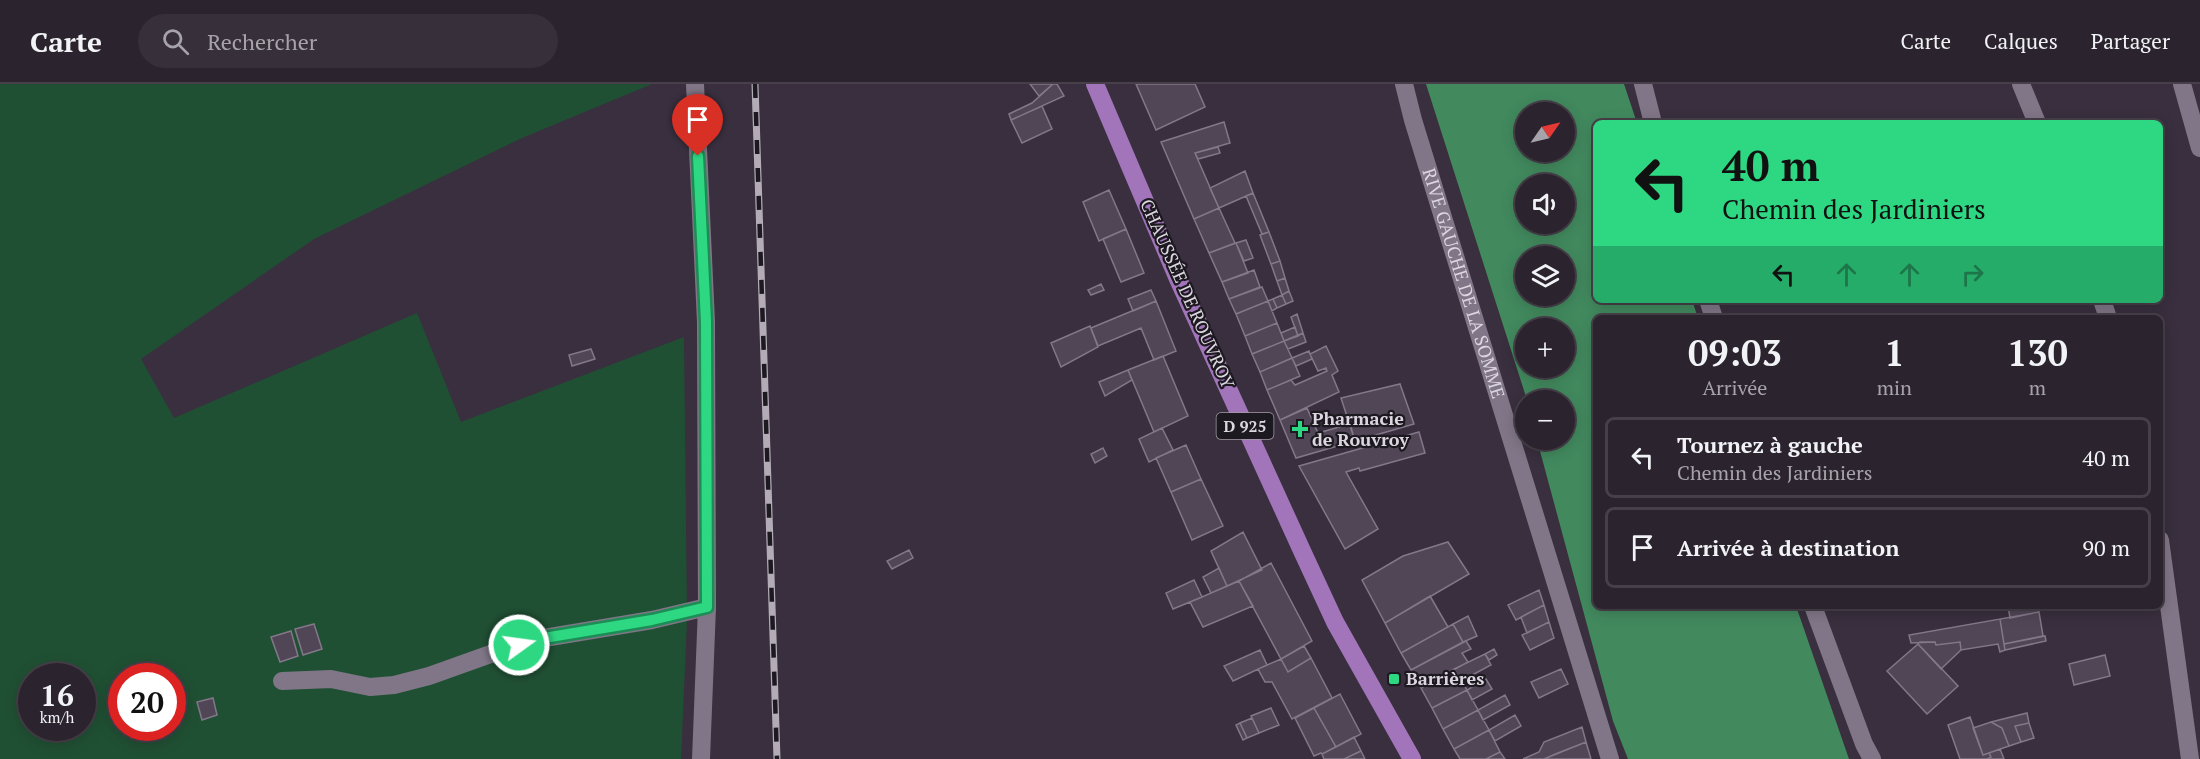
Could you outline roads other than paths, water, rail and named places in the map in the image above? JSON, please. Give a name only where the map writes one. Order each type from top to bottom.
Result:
[{"type":"main road","name":"CHAUSSÉE DE ROUVROY","points":[[1095,84],[1183,289],[1302,553],[1335,622],[1377,693],[1412,759]]},
{"type":"street","points":[[695,84],[706,322],[707,607],[701,759]]},
{"type":"street","name":"RIVE GAUCHE DE LA SOMME","points":[[1404,84],[1430,177],[1610,759]]},
{"type":"street","points":[[1643,84],[1652,120]]},
{"type":"street","points":[[2021,84],[2036,120]]},
{"type":"street","points":[[2182,84],[2194,105],[2200,148]]},
{"type":"street","points":[[2163,562],[2190,759]]},
{"type":"street","points":[[282,681],[331,679],[370,687],[394,685],[429,676],[538,639],[652,620],[707,607]]},
{"type":"street","points":[[1814,609],[1864,744],[1872,759]]},
{"type":"railway","points":[[755,84],[777,759]]},
{"type":"place","name":"Pharmacie de Rouvroy","points":[[1300,429]]},
{"type":"place","name":"Barrières","points":[[1394,679]]}]
